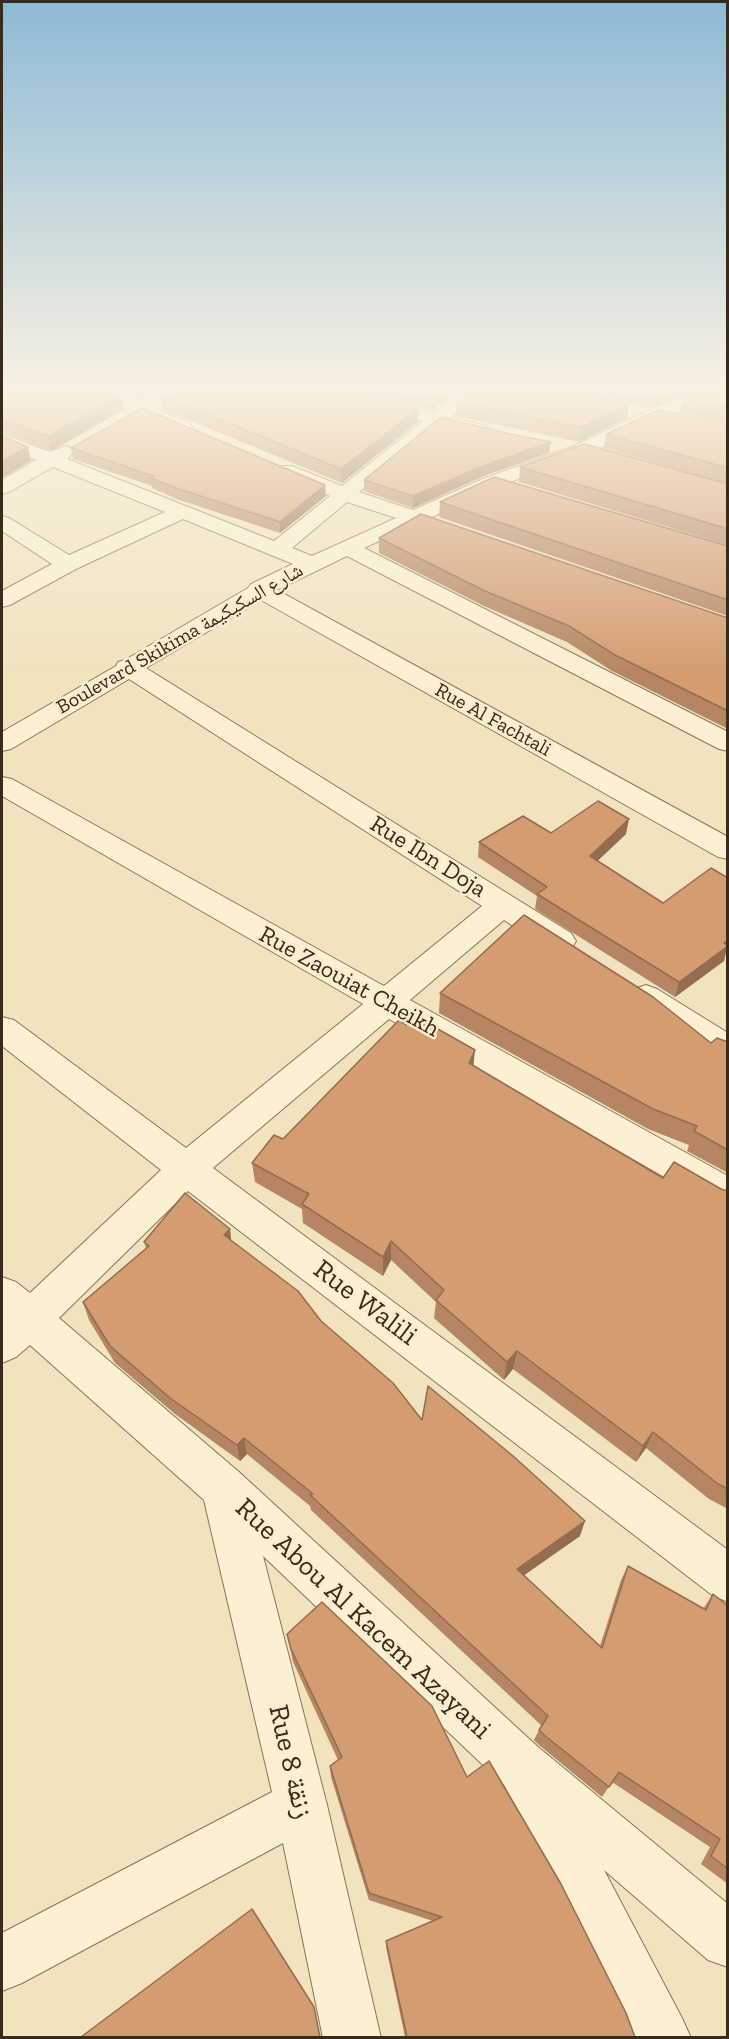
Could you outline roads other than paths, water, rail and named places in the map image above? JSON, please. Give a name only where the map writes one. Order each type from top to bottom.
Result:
[{"type":"street","points":[[107,482],[313,564]]},
{"type":"street","points":[[315,482],[344,494],[445,527]]},
{"type":"street","points":[[277,549],[359,482]]},
{"type":"street","name":"Boulevard Skikima شارع السكيكيمة","points":[[2,743],[260,589],[346,547],[492,482]]},
{"type":"street","points":[[493,482],[526,492]]},
{"type":"street","points":[[2,600],[68,564],[182,512]]},
{"type":"street","points":[[2,522],[68,564]]},
{"type":"street","points":[[346,547],[728,743]]},
{"type":"street","name":"Rue Al Fachtali","points":[[260,589],[726,847]]},
{"type":"street","name":"Rue Ibn Doja","points":[[127,667],[581,955]]},
{"type":"street","name":"Rue Zaouiat Cheikh","points":[[2,785],[728,1196]]},
{"type":"street","points":[[11,1320],[188,1168],[503,905]]},
{"type":"street","points":[[620,980],[728,1050]]},
{"type":"street","name":"Rue Walili","points":[[2,1029],[728,1579]]},
{"type":"street","name":"Rue Abou Al Kacem Azayani","points":[[11,1320],[223,1488],[520,1765],[728,1940]]},
{"type":"street","name":"Rue 8 زنقة","points":[[223,1488],[301,1804],[352,2037]]},
{"type":"street","points":[[520,1765],[662,2037]]},
{"type":"street","points":[[2,1963],[301,1804]]}]
